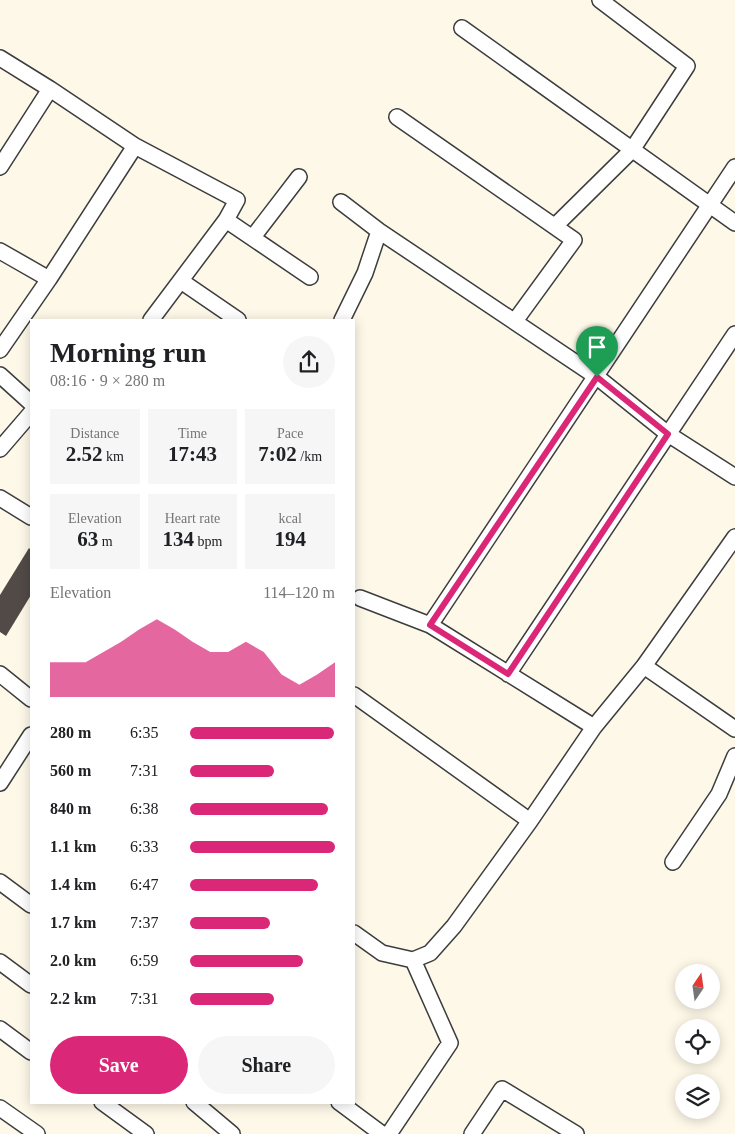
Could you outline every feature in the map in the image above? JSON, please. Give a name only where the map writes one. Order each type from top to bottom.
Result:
[{"type":"street","points":[[555,226],[632,150],[687,66],[600,0]]},
{"type":"street","points":[[462,28],[735,223]]},
{"type":"street","points":[[0,58],[135,146],[238,200],[226,220],[152,319]]},
{"type":"street","points":[[0,167],[50,89]]},
{"type":"street","points":[[397,117],[574,240],[515,321]]},
{"type":"street","points":[[0,350],[49,279],[135,146]]},
{"type":"street","points":[[430,625],[597,377],[735,167]]},
{"type":"street","points":[[253,237],[299,177]]},
{"type":"street","points":[[341,202],[379,230],[597,377],[668,434],[735,477]]},
{"type":"street","points":[[226,220],[310,277]]},
{"type":"street","points":[[342,319],[364,273],[379,230]]},
{"type":"street","points":[[0,251],[49,279]]},
{"type":"street","points":[[181,281],[237,319]]},
{"type":"street","points":[[508,674],[735,334]]},
{"type":"street","points":[[0,375],[30,402]]},
{"type":"street","points":[[0,449],[30,414]]},
{"type":"street","points":[[0,498],[30,516]]},
{"type":"street","points":[[355,934],[382,953],[413,960],[430,953],[454,926],[530,821],[594,727],[644,666],[735,537]]},
{"type":"street","points":[[360,598],[430,625],[594,727]]},
{"type":"street","points":[[644,666],[735,729]]},
{"type":"street","points":[[0,674],[30,698]]},
{"type":"street","points":[[355,696],[530,821]]},
{"type":"street","points":[[0,783],[30,736]]},
{"type":"street","points":[[673,862],[719,794],[735,756]]},
{"type":"street","points":[[0,882],[30,904]]},
{"type":"street","points":[[389,1134],[450,1043],[413,960]]},
{"type":"street","points":[[0,962],[30,984]]},
{"type":"street","points":[[0,1029],[30,1051]]},
{"type":"street","points":[[472,1134],[502,1088],[576,1134]]},
{"type":"street","points":[[105,1104],[146,1134]]},
{"type":"street","points":[[196,1104],[232,1134]]},
{"type":"street","points":[[343,1104],[382,1134]]},
{"type":"street","points":[[0,1108],[37,1134]]},
{"type":"building","points":[[29,548],[30,597],[6,636],[0,632],[0,595]]},
{"type":"route","points":[[597,377],[668,434],[508,674],[430,625],[597,377]]}]
